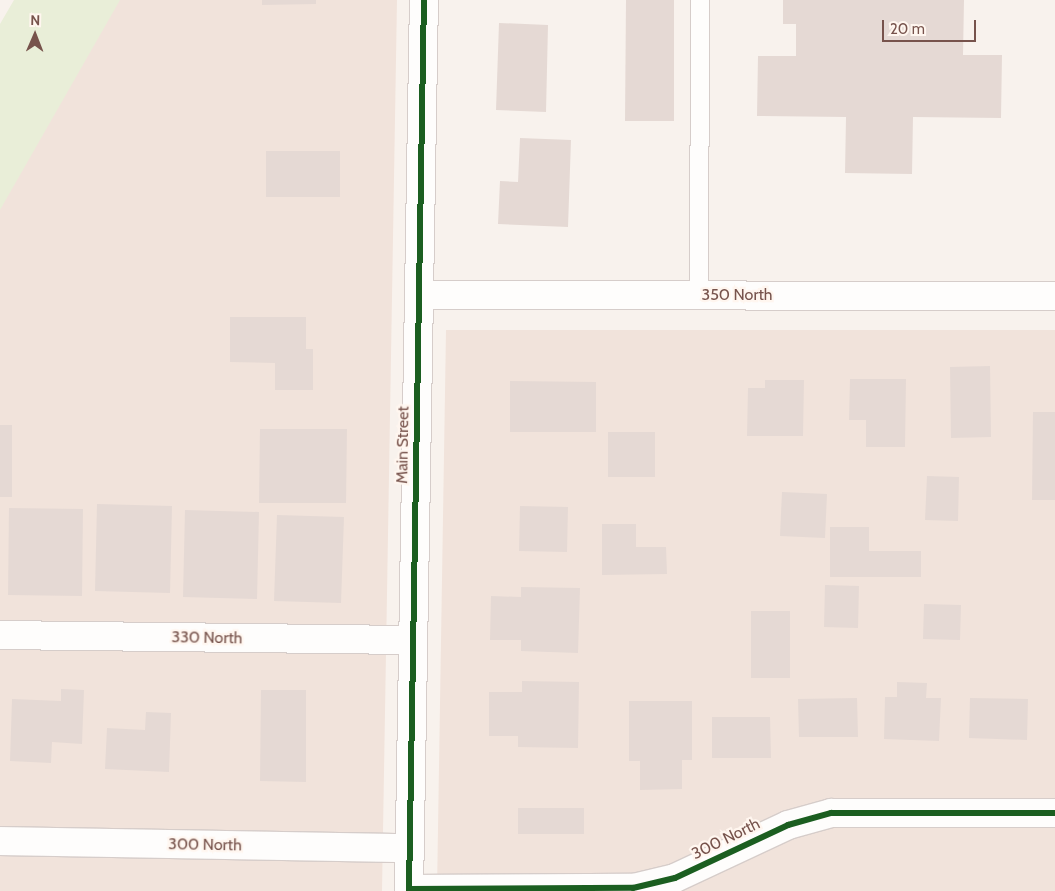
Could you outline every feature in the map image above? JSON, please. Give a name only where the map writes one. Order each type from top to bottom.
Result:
[{"type":"street","name":"Main Street","points":[[409,890],[424,0]]},
{"type":"street","name":"350 North","points":[[419,295],[1055,296]]},
{"type":"street","name":"330 North","points":[[0,635],[413,640]]},
{"type":"street","name":"300 North","points":[[409,890],[640,887],[675,878],[788,825],[831,813],[1055,813]]},
{"type":"street","name":"300 North","points":[[0,841],[410,848]]},
{"type":"lane","points":[[699,295],[700,0]]},
{"type":"shaded area","points":[[74,0],[397,0],[382,891],[0,891],[0,129]]},
{"type":"shaded area","points":[[446,330],[1055,330],[1055,891],[437,891]]},
{"type":"green space","points":[[14,0],[120,0],[0,210],[0,24]]},
{"type":"building","points":[[262,0],[316,0],[316,4],[262,5]]},
{"type":"building","points":[[626,0],[674,0],[674,121],[625,121]]},
{"type":"building","points":[[783,0],[964,0],[963,55],[1002,55],[1001,118],[913,117],[912,174],[845,173],[846,117],[757,116],[758,56],[796,56],[796,24],[783,24]]},
{"type":"building","points":[[499,23],[548,25],[546,112],[496,110]]},
{"type":"building","points":[[520,138],[571,140],[568,227],[498,224],[500,181],[518,182]]},
{"type":"building","points":[[266,151],[340,151],[340,197],[266,197]]},
{"type":"building","points":[[230,317],[306,317],[306,349],[313,349],[313,390],[275,390],[275,363],[230,362]]},
{"type":"building","points":[[990,366],[991,437],[951,438],[950,367]]},
{"type":"building","points":[[850,379],[906,379],[905,447],[866,447],[866,420],[849,420]]},
{"type":"building","points":[[765,380],[804,380],[803,436],[747,436],[748,388],[765,388]]},
{"type":"building","points":[[510,381],[596,382],[596,432],[510,432]]},
{"type":"building","points":[[1033,412],[1055,412],[1055,500],[1032,500]]},
{"type":"building","points":[[0,425],[12,425],[12,497],[0,497]]},
{"type":"building","points":[[260,429],[347,429],[346,503],[259,503]]},
{"type":"building","points":[[608,432],[655,432],[655,477],[608,477]]},
{"type":"building","points":[[927,476],[959,477],[958,521],[925,520]]},
{"type":"building","points":[[782,492],[827,494],[825,538],[780,536]]},
{"type":"building","points":[[97,504],[172,506],[170,593],[95,591]]},
{"type":"building","points":[[520,506],[568,507],[567,552],[519,551]]},
{"type":"building","points":[[9,508],[83,509],[82,596],[8,595]]},
{"type":"building","points":[[185,510],[259,512],[257,599],[183,597]]},
{"type":"building","points":[[277,515],[344,517],[341,603],[274,601]]},
{"type":"building","points":[[602,524],[636,524],[636,547],[666,547],[667,574],[602,575]]},
{"type":"building","points":[[830,527],[869,527],[869,551],[921,551],[921,577],[830,577]]},
{"type":"building","points":[[825,585],[859,586],[858,628],[824,627]]},
{"type":"building","points":[[521,587],[580,588],[578,653],[521,651],[521,640],[490,640],[491,596],[521,597]]},
{"type":"building","points":[[924,604],[961,605],[960,640],[923,639]]},
{"type":"building","points":[[751,611],[790,611],[790,678],[751,678]]},
{"type":"building","points":[[522,681],[579,682],[578,748],[518,747],[518,736],[489,736],[489,692],[522,692]]},
{"type":"building","points":[[897,682],[927,683],[926,698],[941,698],[939,741],[884,739],[885,697],[897,697]]},
{"type":"building","points":[[61,689],[84,690],[82,744],[52,742],[51,763],[10,761],[12,699],[61,701]]},
{"type":"building","points":[[261,690],[306,690],[306,782],[260,781]]},
{"type":"building","points":[[857,698],[858,737],[799,737],[798,699]]},
{"type":"building","points":[[970,698],[1028,699],[1027,740],[969,738]]},
{"type":"building","points":[[629,701],[692,701],[692,760],[682,760],[682,789],[640,790],[640,761],[629,761]]},
{"type":"building","points":[[146,712],[171,713],[169,772],[105,769],[107,728],[145,730]]},
{"type":"building","points":[[712,717],[770,717],[771,758],[712,758]]},
{"type":"building","points":[[518,808],[584,808],[584,834],[518,834]]},
{"type":"cycle path","points":[[409,891],[424,0]]},
{"type":"cycle path","points":[[409,889],[633,888],[675,878],[788,825],[831,813],[1055,813]]}]
